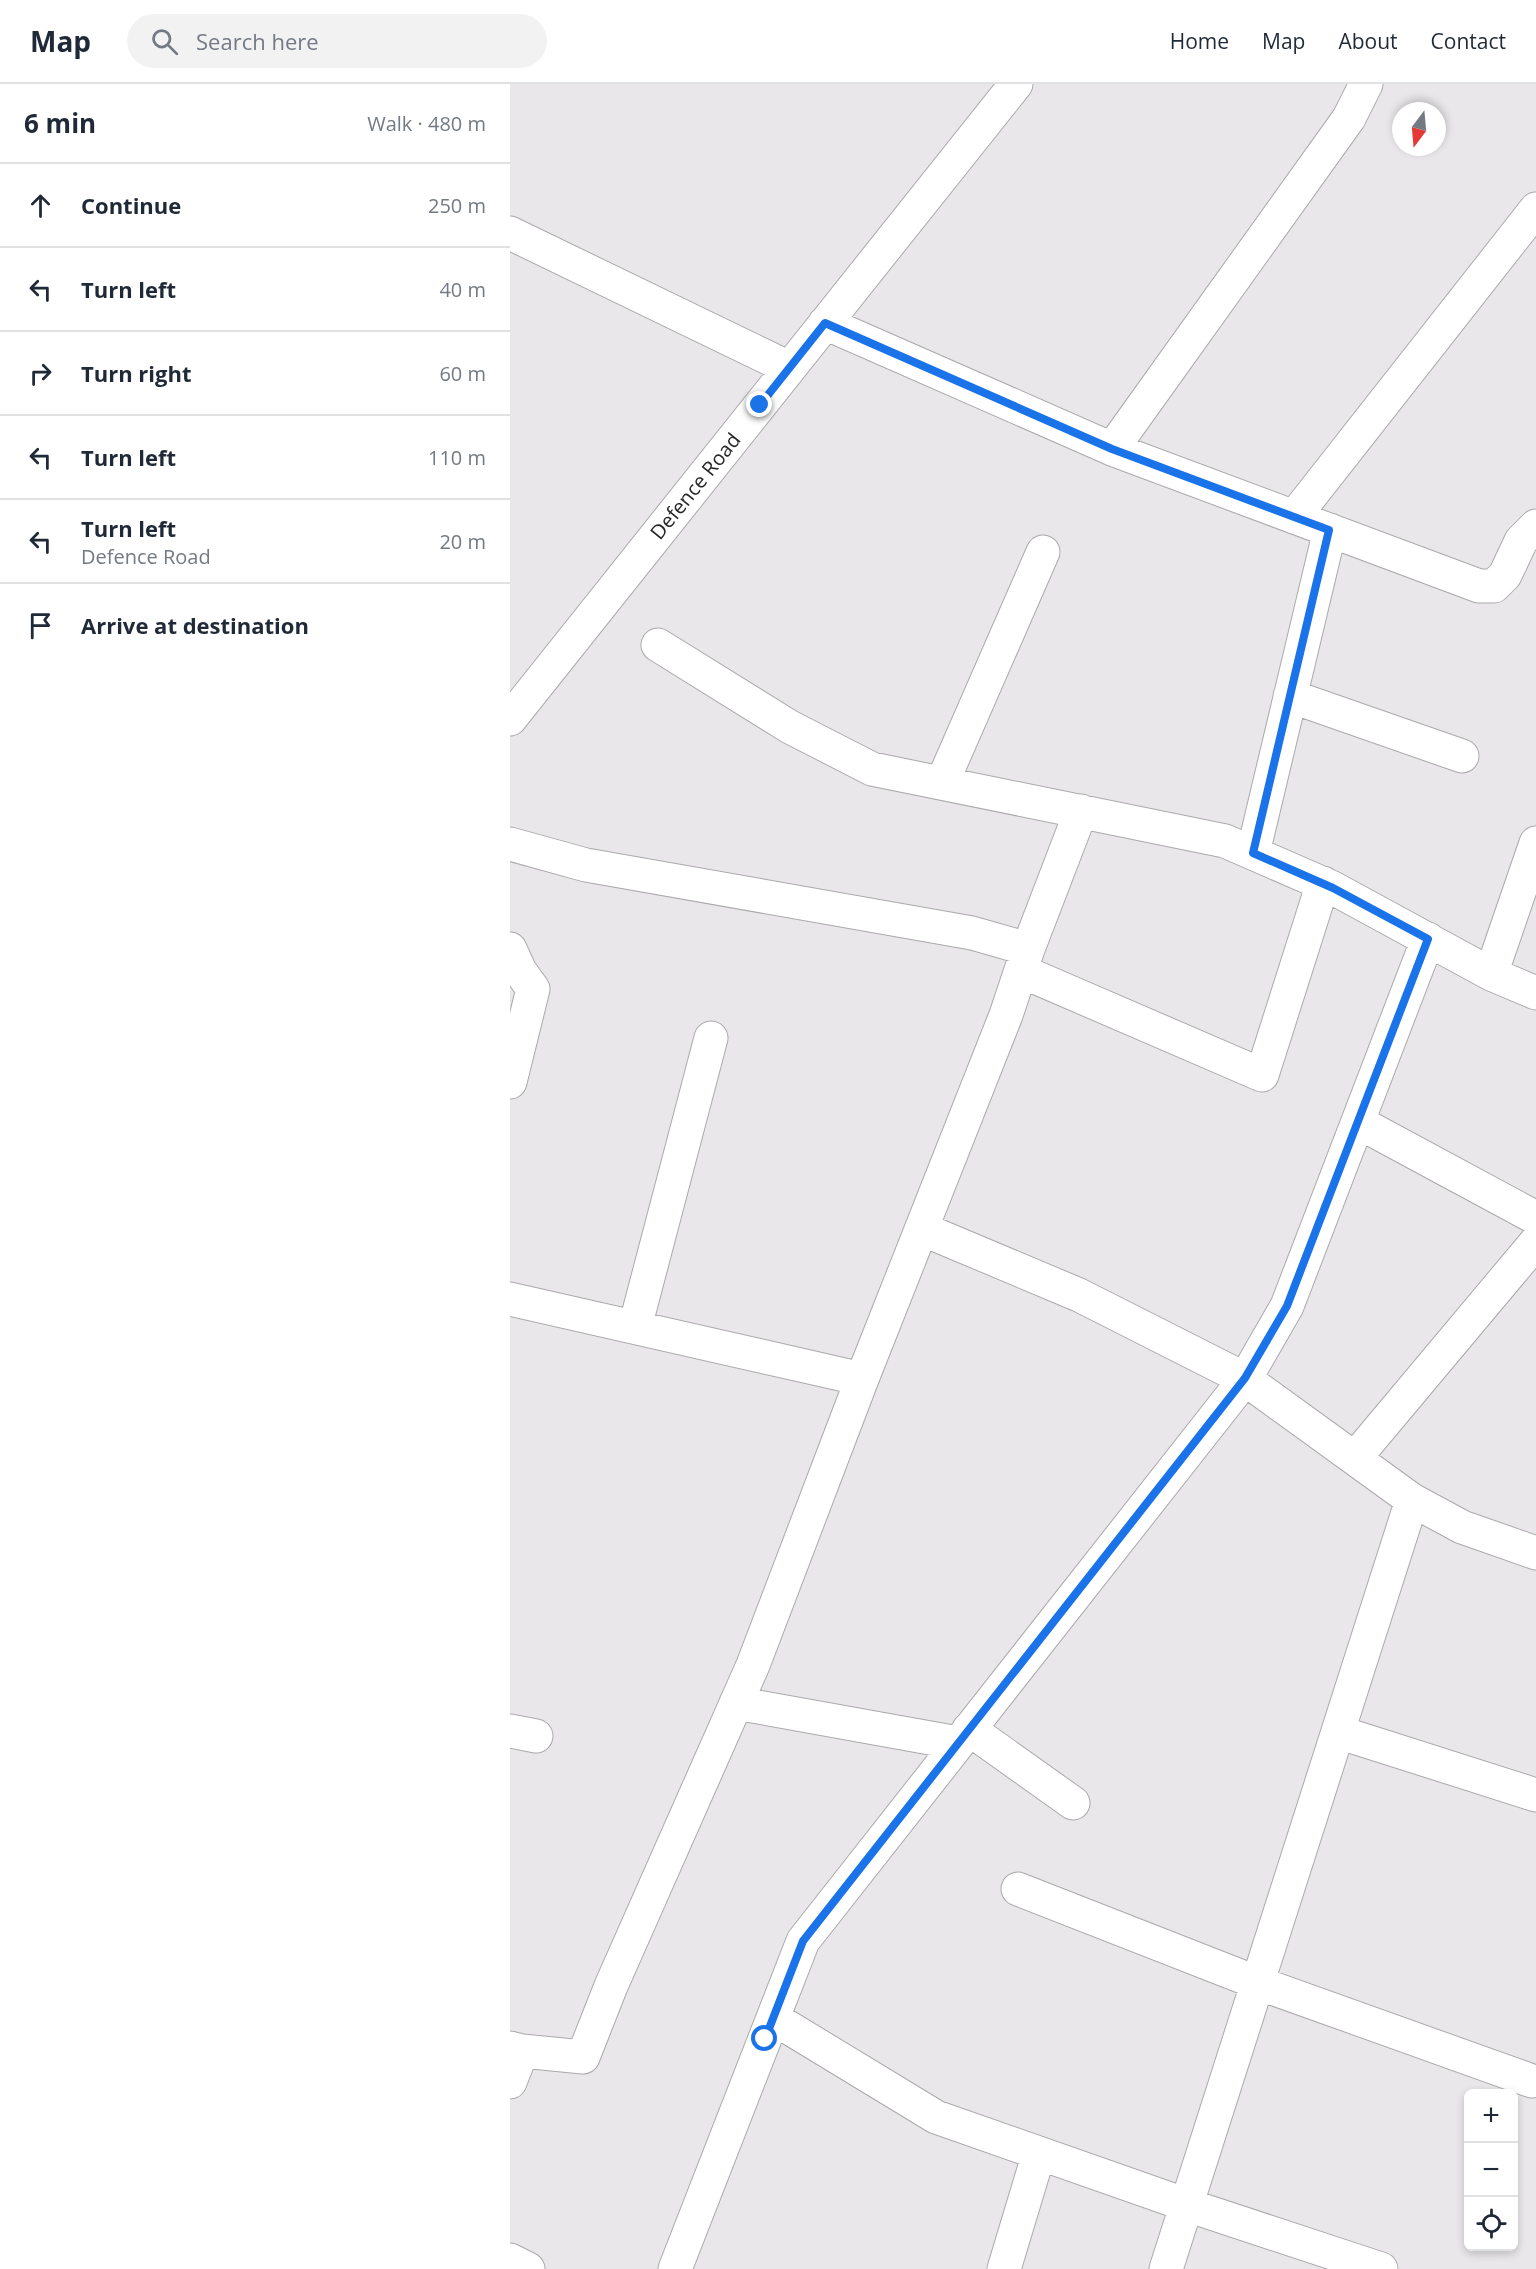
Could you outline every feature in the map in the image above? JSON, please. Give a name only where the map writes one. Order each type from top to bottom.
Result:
[{"type":"street","name":"Defence Road","points":[[510,719],[1016,84]]},
{"type":"street","points":[[1112,449],[1348,118],[1366,84]]},
{"type":"street","points":[[1294,517],[1536,209]]},
{"type":"street","points":[[510,233],[789,368]]},
{"type":"street","points":[[825,323],[1112,449],[1479,586],[1494,586],[1505,575],[1521,541],[1535,529]]},
{"type":"street","points":[[1253,853],[1329,530]]},
{"type":"street","points":[[942,783],[1043,552]]},
{"type":"street","points":[[658,645],[790,727],[872,769],[1225,841],[1323,883],[1491,974],[1536,993]]},
{"type":"street","points":[[1290,696],[1462,756]]},
{"type":"street","points":[[510,2082],[516,2049],[583,2057],[611,1986],[736,1703],[922,1229],[1082,812]]},
{"type":"street","points":[[1491,974],[1536,843]]},
{"type":"street","points":[[510,844],[586,865],[972,933],[1262,1075],[1323,883]]},
{"type":"street","points":[[675,2269],[803,1941],[1245,1378],[1287,1306],[1428,939]]},
{"type":"street","points":[[510,949],[520,971],[533,989],[510,1082]]},
{"type":"street","points":[[635,1327],[711,1038]]},
{"type":"street","points":[[1358,1122],[1536,1218]]},
{"type":"street","points":[[922,1229],[1079,1294],[1245,1378],[1412,1500],[1462,1527],[1536,1553]]},
{"type":"street","points":[[1355,1458],[1536,1242]]},
{"type":"street","points":[[510,1299],[862,1379]]},
{"type":"street","points":[[1166,2269],[1412,1500]]},
{"type":"street","points":[[736,1703],[964,1736],[1073,1803]]},
{"type":"street","points":[[1338,1732],[1536,1795]]},
{"type":"street","points":[[1018,1889],[1258,1983],[1532,2081]]},
{"type":"street","points":[[773,2018],[936,2117],[1369,2267]]},
{"type":"street","points":[[1004,2269],[1039,2153]]},
{"type":"street","points":[[510,2260],[528,2269]]},
{"type":"route","points":[[760,405],[825,323],[1112,449],[1329,530],[1253,853],[1333,888],[1428,939],[1287,1306],[1245,1378],[803,1941],[765,2039]]}]
